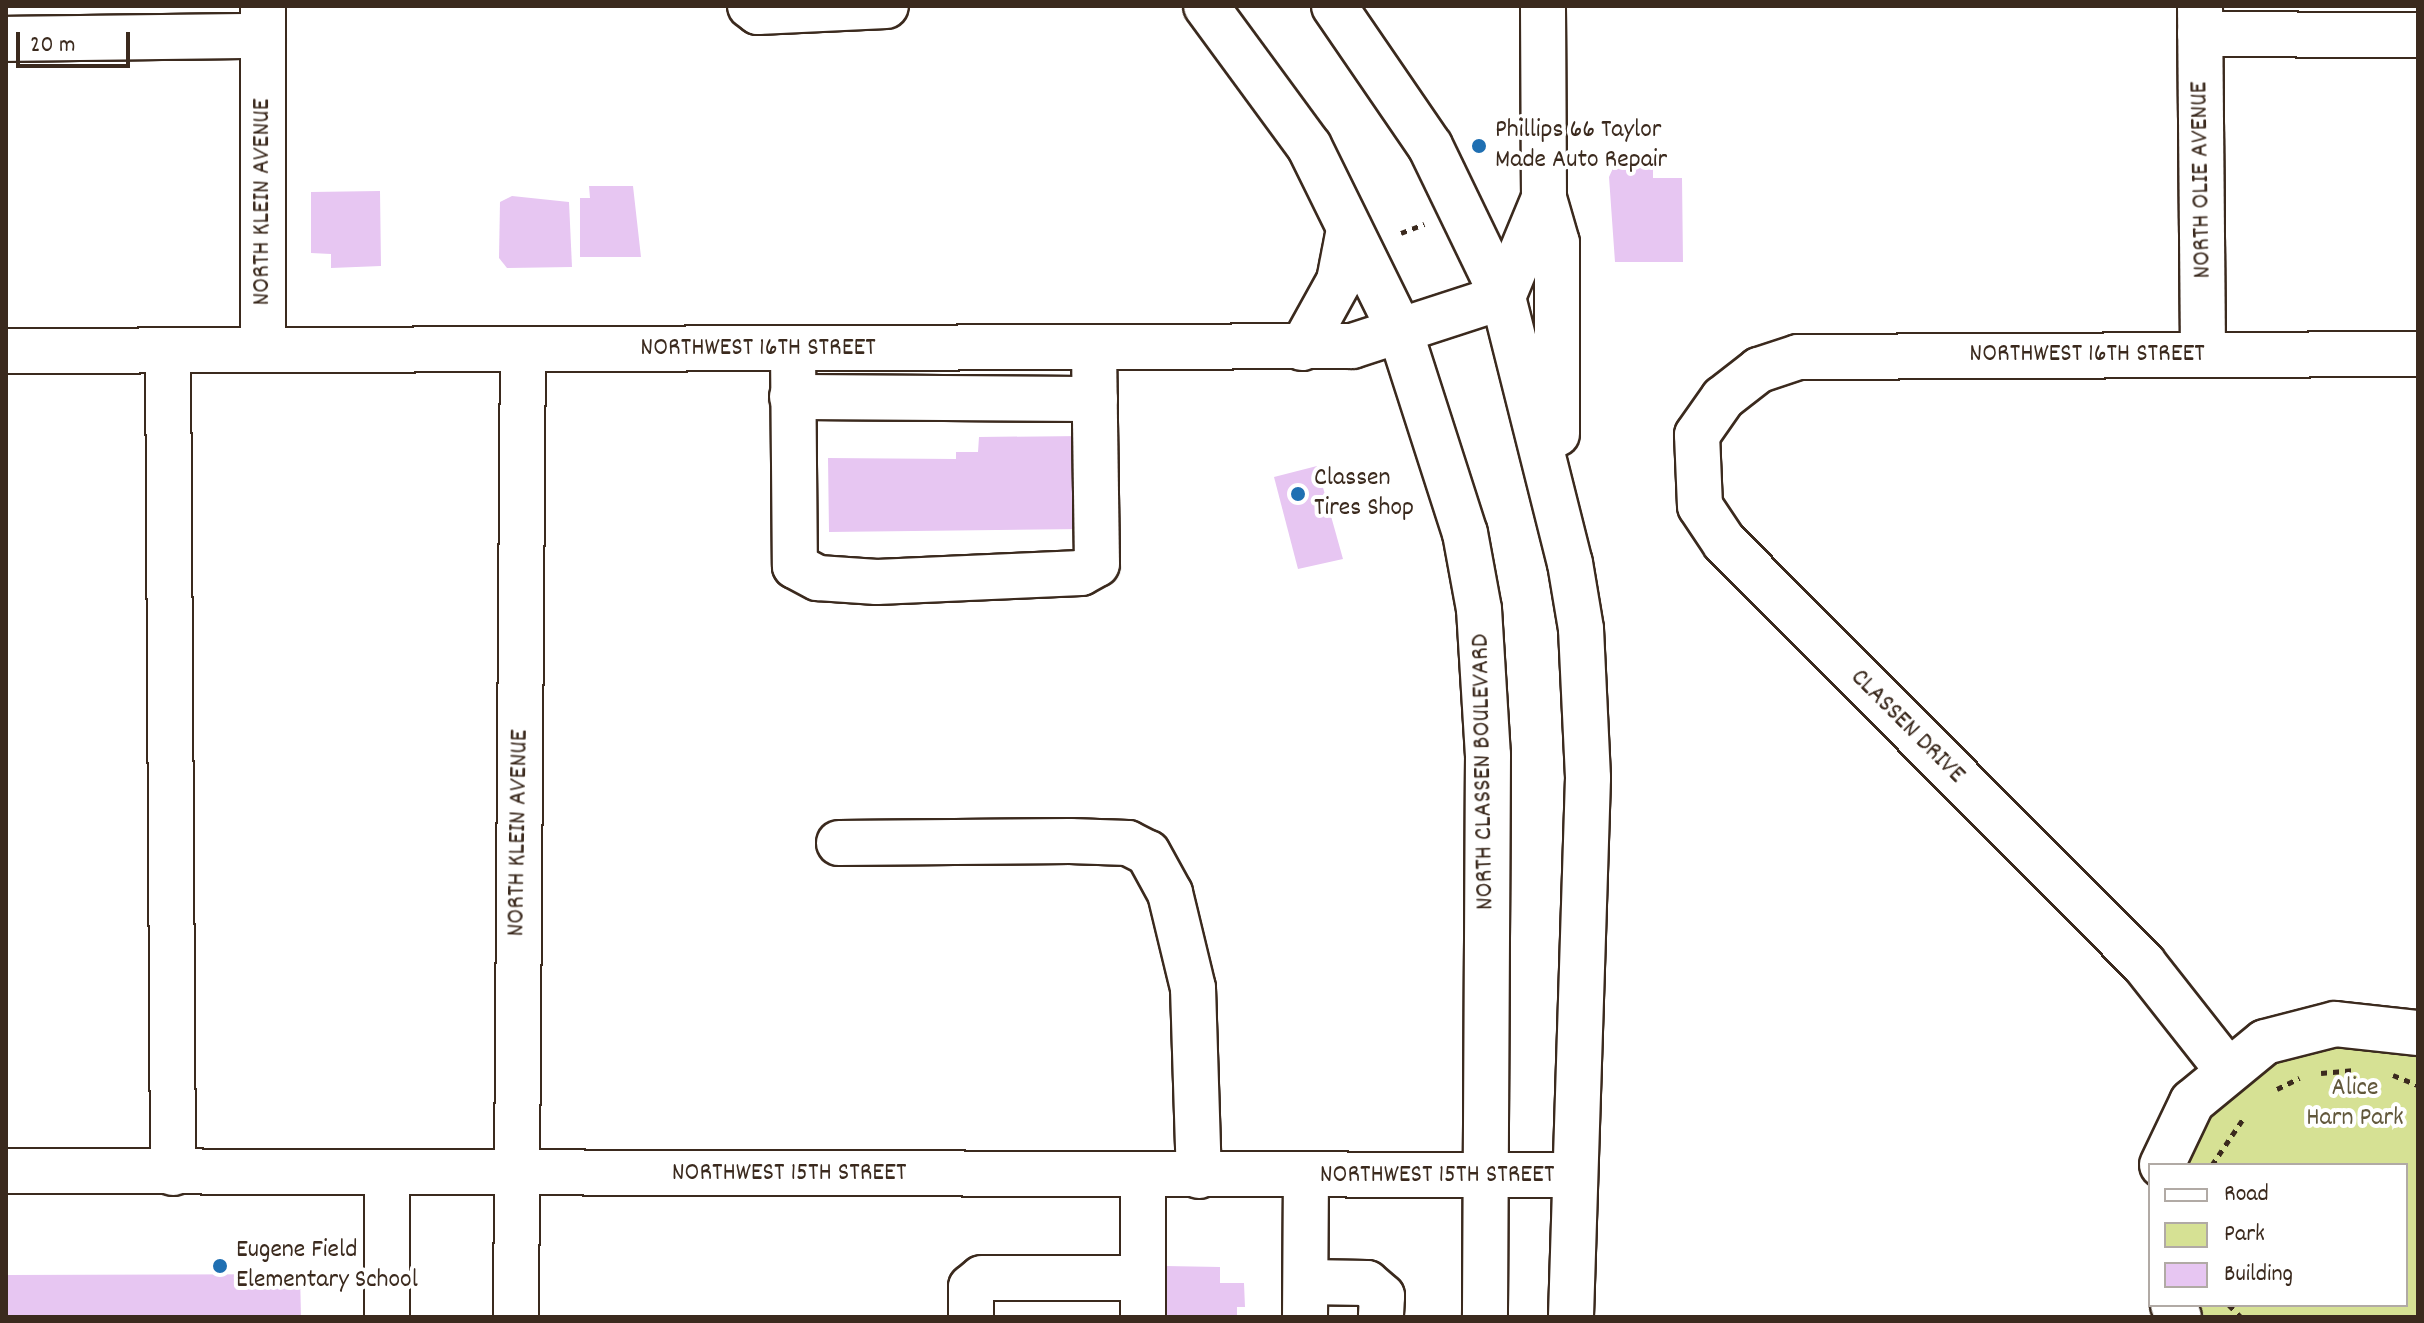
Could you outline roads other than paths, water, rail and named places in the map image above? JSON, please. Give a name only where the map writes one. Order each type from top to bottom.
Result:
[{"type":"street","points":[[750,6],[758,12],[886,6]]},
{"type":"street","name":"NORTH CLASSEN BOULEVARD","points":[[1206,6],[1309,146],[1400,331],[1437,431],[1479,609],[1488,755],[1485,1317]]},
{"type":"street","points":[[1334,6],[1430,146],[1503,297],[1555,497],[1581,629],[1587,731],[1572,1175],[1571,1317]]},
{"type":"street","points":[[1543,6],[1544,198],[1557,243],[1555,497]]},
{"type":"street","points":[[2200,20],[2418,35]]},
{"type":"street","name":"NORTH OLIE AVENUE","points":[[2200,20],[2203,354]]},
{"type":"street","points":[[6,39],[263,21]]},
{"type":"street","name":"NORTH KLEIN AVENUE","points":[[263,21],[263,350]]},
{"type":"street","points":[[1503,297],[1544,198]]},
{"type":"street","points":[[1302,348],[1339,281],[1349,229]]},
{"type":"street","name":"NORTHWEST 16TH STREET","points":[[6,351],[1302,348],[1352,346],[1503,297]]},
{"type":"street","points":[[793,349],[795,566],[818,578],[877,582],[1081,573],[1097,564],[1094,348]]},
{"type":"street","name":"NORTH KLEIN AVENUE","points":[[516,1317],[523,350]]},
{"type":"street","points":[[168,351],[173,1173]]},
{"type":"street","name":"NORTHWEST 16TH STREET","points":[[1759,370],[1826,356],[2418,354]]},
{"type":"street","name":"CLASSEN DRIVE","points":[[1759,370],[1723,398],[1697,435],[1694,482],[1709,523],[2144,964],[2225,1067]]},
{"type":"street","points":[[792,397],[1095,399]]},
{"type":"street","points":[[839,843],[1070,841],[1128,843],[1148,853],[1170,893],[1193,988],[1199,1176]]},
{"type":"street","points":[[2163,1163],[2192,1102],[2225,1067],[2265,1042],[2311,1027],[2370,1024],[2418,1033]]},
{"type":"street","name":"NORTHWEST 15TH STREET","points":[[6,1171],[1572,1175]]},
{"type":"street","points":[[387,1174],[387,1317]]},
{"type":"street","points":[[971,1317],[971,1287],[982,1278],[1143,1298],[1143,1176]]},
{"type":"street","points":[[1306,1176],[1306,1300],[1367,1283],[1382,1296],[1381,1317]]},
{"type":"place","name":"Phillips 66 Taylor Made Auto Repair","points":[[1479,146]]},
{"type":"place","name":"Classen Tires Shop","points":[[1298,494]]},
{"type":"place","name":"Eugene Field Elementary School","points":[[220,1266]]},
{"type":"park label","name":"Alice Harn Park","points":[[2355,1104]]}]
